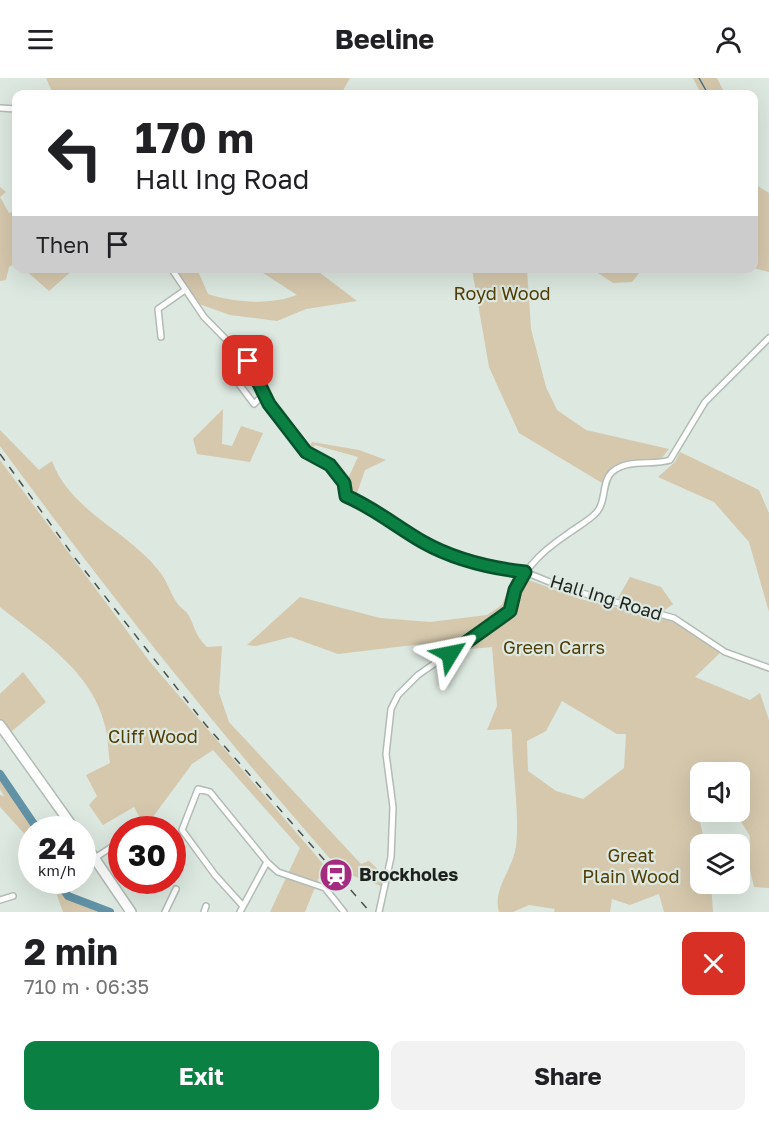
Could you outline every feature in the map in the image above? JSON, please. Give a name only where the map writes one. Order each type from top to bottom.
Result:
[{"type":"main road","points":[[0,724],[65,816]]},
{"type":"main road","points":[[96,860],[131,912]]},
{"type":"street","name":"Hall Ing Road","points":[[174,273],[204,317],[254,368],[264,394],[306,452],[330,465],[344,483],[346,496],[422,542],[469,562],[486,567],[525,572],[567,589],[674,618],[725,652],[769,668]]},
{"type":"street","points":[[161,337],[158,309],[184,290]]},
{"type":"street","points":[[379,912],[391,857],[393,807],[386,754],[391,709],[398,695],[418,675],[510,611],[515,590],[531,562],[595,515],[604,498],[608,478],[613,471],[647,461],[662,463],[670,460],[705,402],[769,338]]},
{"type":"street","points":[[239,384],[254,404],[264,394]]},
{"type":"street","points":[[267,862],[242,909],[182,830],[198,789],[210,792],[267,862],[278,872],[325,888],[344,912]]},
{"type":"street","points":[[165,912],[174,894]]},
{"type":"street","points":[[0,900],[13,896]]},
{"type":"green space","points":[[46,78],[350,78],[343,90],[51,90]]},
{"type":"green space","points":[[693,78],[717,78],[723,90],[699,90]]},
{"type":"green space","points":[[758,186],[769,193],[769,272],[758,269]]},
{"type":"green space","points":[[0,187],[6,192],[0,197]]},
{"type":"green space","points":[[0,197],[9,213],[12,212],[12,265],[9,267],[6,280],[0,281]]},
{"type":"green space","points":[[29,273],[69,273],[49,291]]},
{"type":"green space","points":[[178,273],[199,273],[208,294],[253,302],[297,295],[263,273],[320,273],[357,301],[306,309],[277,321],[230,315],[199,304]]},
{"type":"green space","name":"Royd Wood","points":[[473,273],[527,273],[531,329],[546,387],[557,410],[586,430],[669,449],[660,460],[636,460],[620,466],[602,483],[519,433],[489,367]]},
{"type":"green space","points":[[598,273],[639,273],[632,282],[613,283]]},
{"type":"green space","points":[[223,409],[222,444],[232,446],[241,426],[263,433],[250,462],[197,454],[193,439]]},
{"type":"green space","points":[[0,430],[39,470],[52,461],[72,494],[146,557],[159,571],[177,603],[188,614],[203,643],[207,647],[222,646],[219,693],[229,722],[361,864],[369,861],[384,875],[381,886],[353,876],[348,879],[257,774],[169,667],[41,502],[0,446]]},
{"type":"green space","points":[[312,442],[359,450],[386,460],[365,470],[356,496],[348,491],[346,483],[358,457],[315,445],[308,451]]},
{"type":"green space","points":[[680,452],[759,490],[769,513],[769,612],[749,542],[714,502],[658,477],[675,462]]},
{"type":"green space","name":"Cliff Wood","points":[[0,460],[150,662],[324,865],[305,912],[270,912],[300,848],[213,750],[192,764],[154,816],[139,816],[134,807],[118,816],[108,816],[108,822],[103,825],[89,805],[97,796],[86,775],[110,763],[105,727],[97,704],[88,687],[61,657],[0,607]]},
{"type":"green space","points":[[514,574],[521,574],[514,587],[509,610],[433,661],[430,643],[338,654],[291,637],[256,646],[247,645],[300,597],[380,618],[430,622],[487,615],[502,605]]},
{"type":"green space","points":[[630,577],[661,587],[673,604],[662,612],[618,598]]},
{"type":"green space","points":[[526,579],[580,599],[674,621],[721,652],[695,677],[750,700],[760,693],[769,720],[769,888],[754,887],[750,870],[750,834],[741,822],[750,822],[750,762],[690,762],[690,822],[700,822],[703,834],[690,834],[690,894],[712,894],[713,912],[664,912],[659,894],[630,905],[612,899],[610,912],[554,912],[555,909],[529,905],[513,912],[499,912],[498,895],[514,855],[517,834],[512,734],[511,729],[487,730],[497,706],[492,647],[460,650],[512,615]],"holes":[[[562,701],[617,734],[626,734],[624,768],[583,799],[556,791],[528,771],[527,741],[546,731]]]},
{"type":"green space","points":[[23,672],[46,702],[11,732],[0,719],[0,694]]},
{"type":"green space","points":[[0,770],[33,816],[18,816],[18,827],[0,807],[0,795],[4,796],[0,789]]},
{"type":"green space","points":[[57,894],[72,894],[107,912],[63,912]]},
{"type":"waterway","points":[[699,78],[706,90]]},
{"type":"waterway","points":[[0,774],[28,816]]},
{"type":"waterway","points":[[67,894],[110,912]]},
{"type":"railway","points":[[0,454],[75,558],[205,724],[370,912]]},
{"type":"place","name":"Brockholes","points":[[336,875]]},
{"type":"route","points":[[248,361],[254,368],[269,404],[306,452],[330,465],[344,483],[346,496],[360,502],[422,542],[469,562],[486,567],[525,572],[515,590],[510,611],[450,654]]},
{"type":"park label","name":"Green Carrs","points":[[554,648]]},
{"type":"park label","name":"Great Plain Wood","points":[[631,866]]}]
